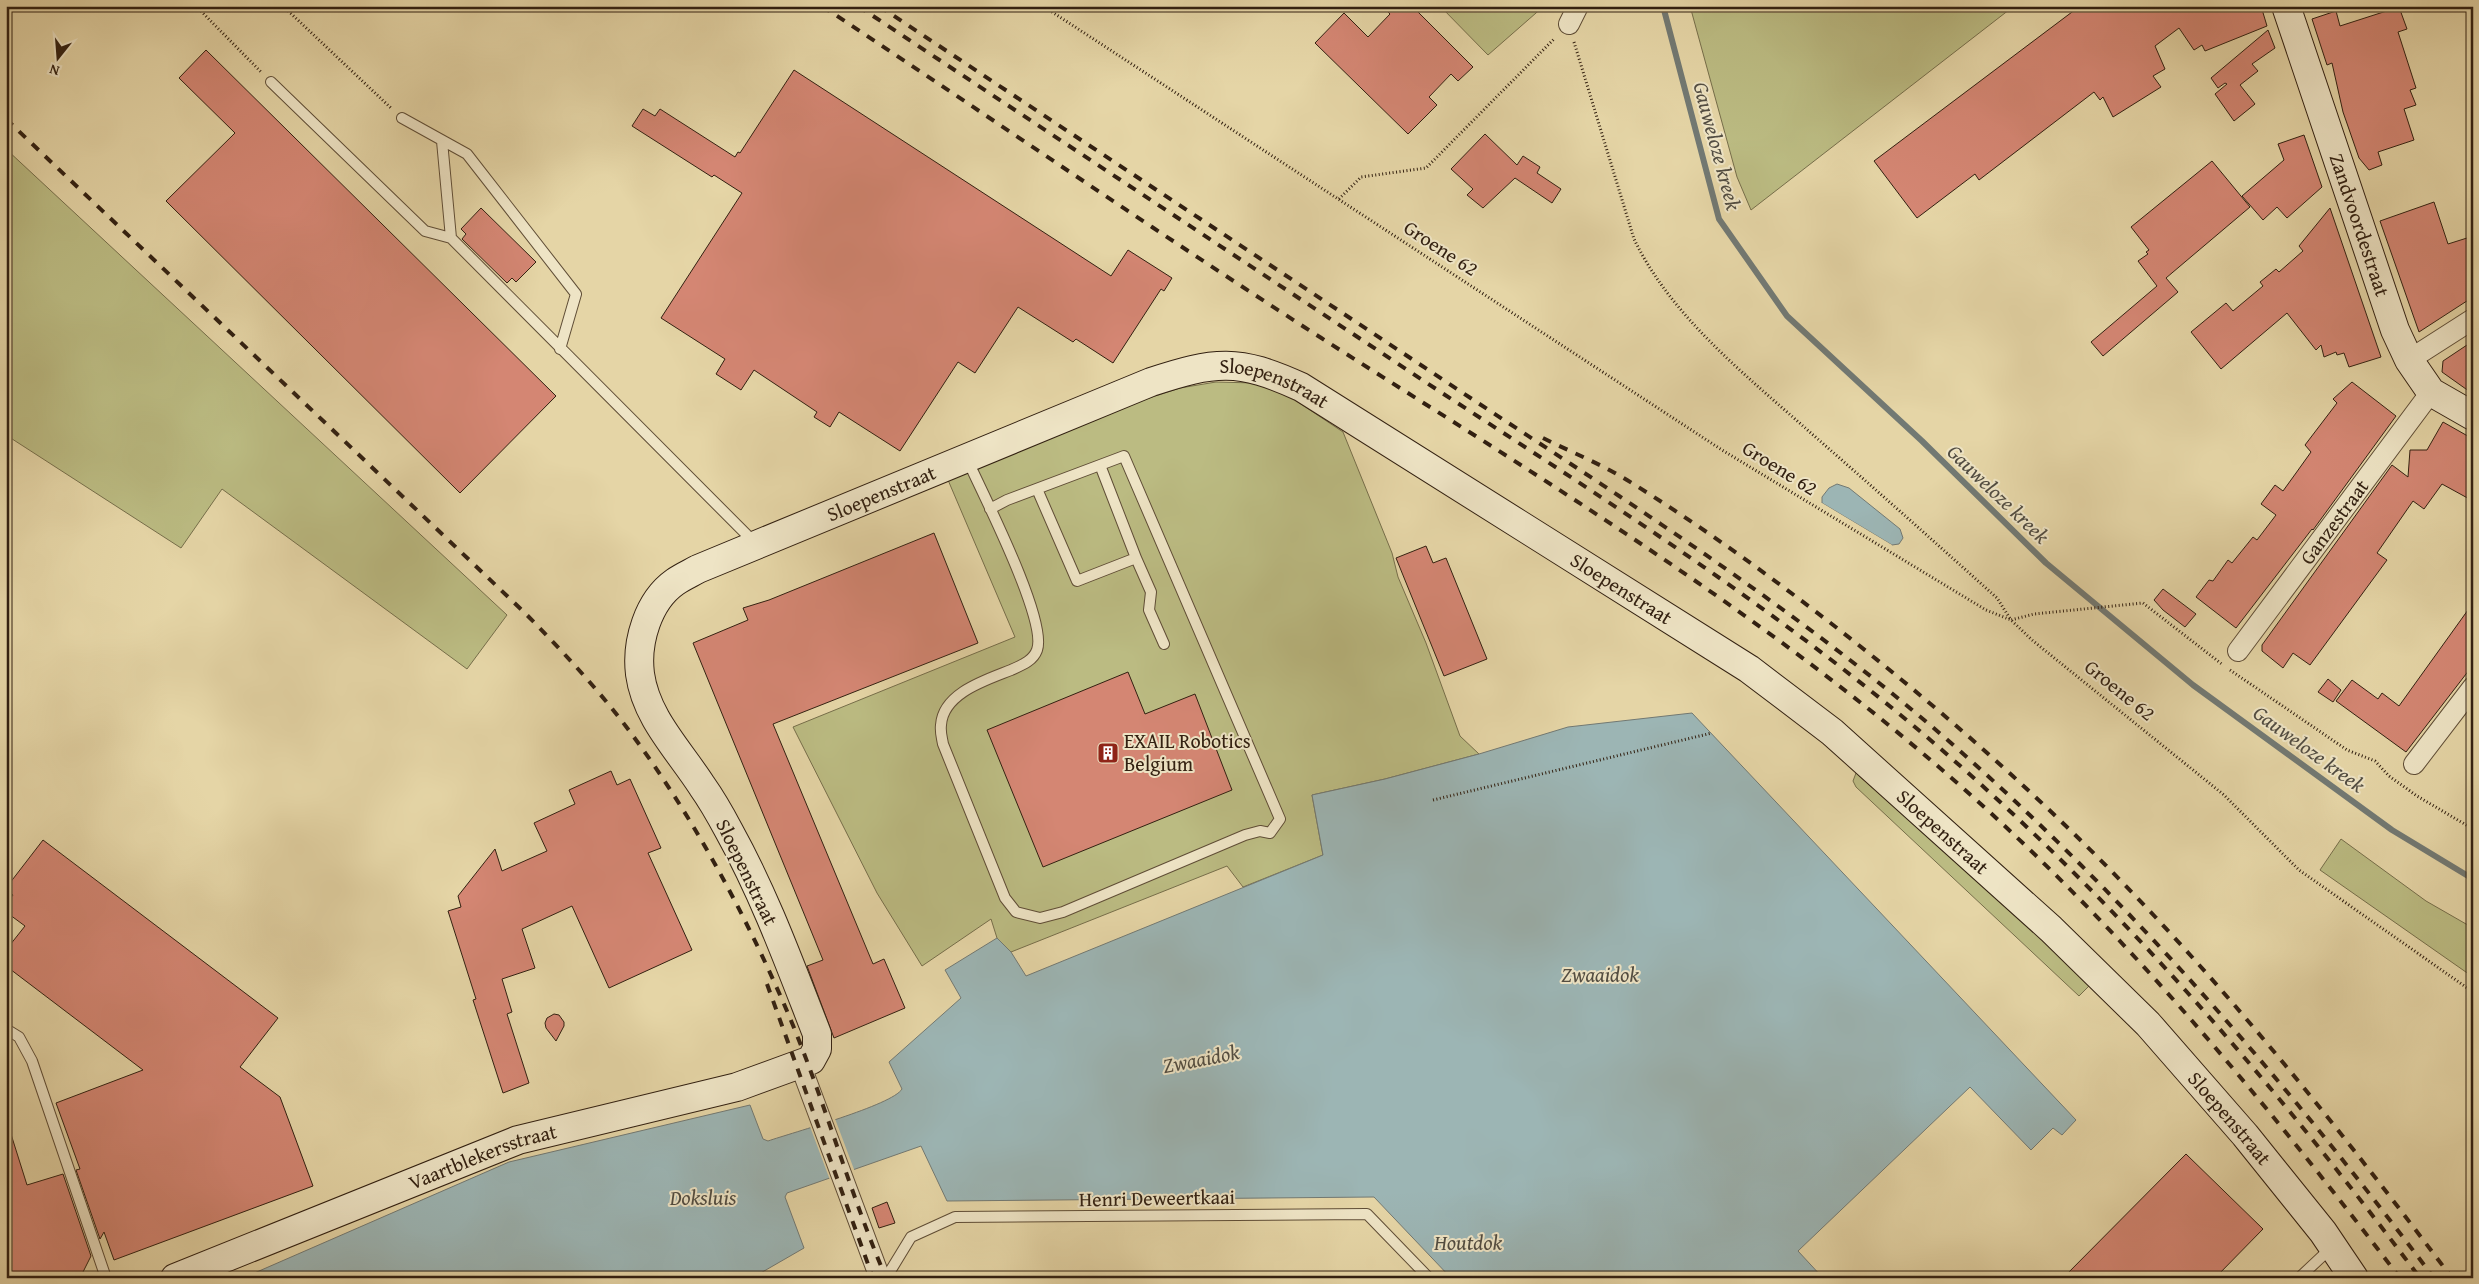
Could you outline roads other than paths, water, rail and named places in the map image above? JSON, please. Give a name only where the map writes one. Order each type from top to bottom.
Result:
[{"type":"street","name":"Zandvoordestraat","points":[[2286,6],[2395,330],[2409,360],[2432,392],[2473,416]]},
{"type":"street","points":[[2409,360],[2473,319]]},
{"type":"street","name":"Sloepenstraat","points":[[800,1064],[811,1060],[815,1054],[818,1041],[766,904],[724,823],[650,708],[640,673],[641,645],[645,625],[662,596],[674,582],[698,569],[1151,382],[1188,370],[1214,366],[1244,366],[1271,373],[1301,387],[1749,669],[1832,732],[2051,929],[2148,1024],[2245,1135],[2333,1246],[2354,1278]]},
{"type":"street","name":"Ganzestraat","points":[[2238,651],[2432,392]]},
{"type":"street","points":[[2414,764],[2473,687]]},
{"type":"street","points":[[800,1064],[880,1278]]},
{"type":"street","name":"Vaartblekersstraat","points":[[175,1278],[518,1140],[737,1087],[800,1064]]},
{"type":"lane","points":[[271,82],[425,231],[451,238],[756,544]]},
{"type":"lane","points":[[402,118],[467,154],[576,294],[560,349]]},
{"type":"lane","points":[[442,141],[451,238]]},
{"type":"lane","points":[[967,458],[1031,603],[1038,649],[1027,663],[978,684],[951,701],[941,724],[942,744],[1005,898],[1016,912],[1040,918],[1064,912],[1245,835],[1260,831],[1270,833],[1280,819],[1124,456],[990,509]]},
{"type":"lane","points":[[1100,465],[1151,592],[1149,610],[1164,644]]},
{"type":"lane","points":[[1037,489],[1077,581],[1136,558]]},
{"type":"lane","points":[[6,1029],[19,1037],[32,1060],[106,1278]]},
{"type":"lane","name":"Henri Deweertkaai","points":[[886,1278],[911,1238],[955,1217],[1367,1214],[1428,1278]]},
{"type":"lane","points":[[2299,1278],[2333,1246]]},
{"type":"water","points":[[1837,484],[1849,488],[1900,529],[1903,538],[1899,544],[1892,545],[1822,503],[1822,497],[1829,488]]},
{"type":"water","name":"Zwaaidok","points":[[1692,713],[2076,1120],[2062,1135],[2053,1128],[2031,1150],[1970,1087],[1798,1251],[1823,1278],[1451,1278],[1374,1197],[947,1201],[921,1146],[787,1193],[785,1197],[804,1248],[752,1278],[243,1278],[509,1162],[750,1105],[763,1139],[768,1141],[880,1103],[895,1096],[902,1089],[889,1062],[961,998],[945,970],[997,938],[1011,952],[1026,976],[1323,855],[1312,795],[1385,779],[1479,754],[1568,727]]},
{"type":"waterway","name":"Gauweloze kreek","points":[[1663,6],[1719,219],[1787,316],[1922,441],[2046,563],[2193,685],[2392,830],[2473,879]]},
{"type":"railway","points":[[822,6],[1262,300],[1573,498],[1734,608],[1890,726],[1964,789],[2024,845],[2083,902],[2139,962],[2247,1085],[2400,1278]]},
{"type":"railway","points":[[858,6],[1631,517],[1759,606],[1882,700],[1942,750],[2008,810],[2073,871],[2135,935],[2253,1068],[2366,1207],[2420,1278]]},
{"type":"railway","points":[[879,6],[1656,521],[1777,606],[1894,695],[1951,743],[2018,804],[2145,931],[2206,998],[2323,1135],[2434,1278]]},
{"type":"railway","points":[[6,119],[525,613],[583,674],[623,723],[658,771],[700,837],[755,941],[787,1011],[813,1077],[860,1212],[886,1278]]},
{"type":"railway","points":[[1543,438],[1627,480],[1708,533],[1760,570],[1912,688],[2055,815],[2123,883],[2210,977],[2294,1075],[2452,1278]]},
{"type":"railway","points":[[767,984],[873,1278]]},
{"type":"place","name":"EXAIL Robotics Belgium","points":[[1108,753]]},
{"type":"water label","name":"Doksluis","points":[[703,1198]]},
{"type":"water label","name":"Houtdok","points":[[1468,1243]]}]
